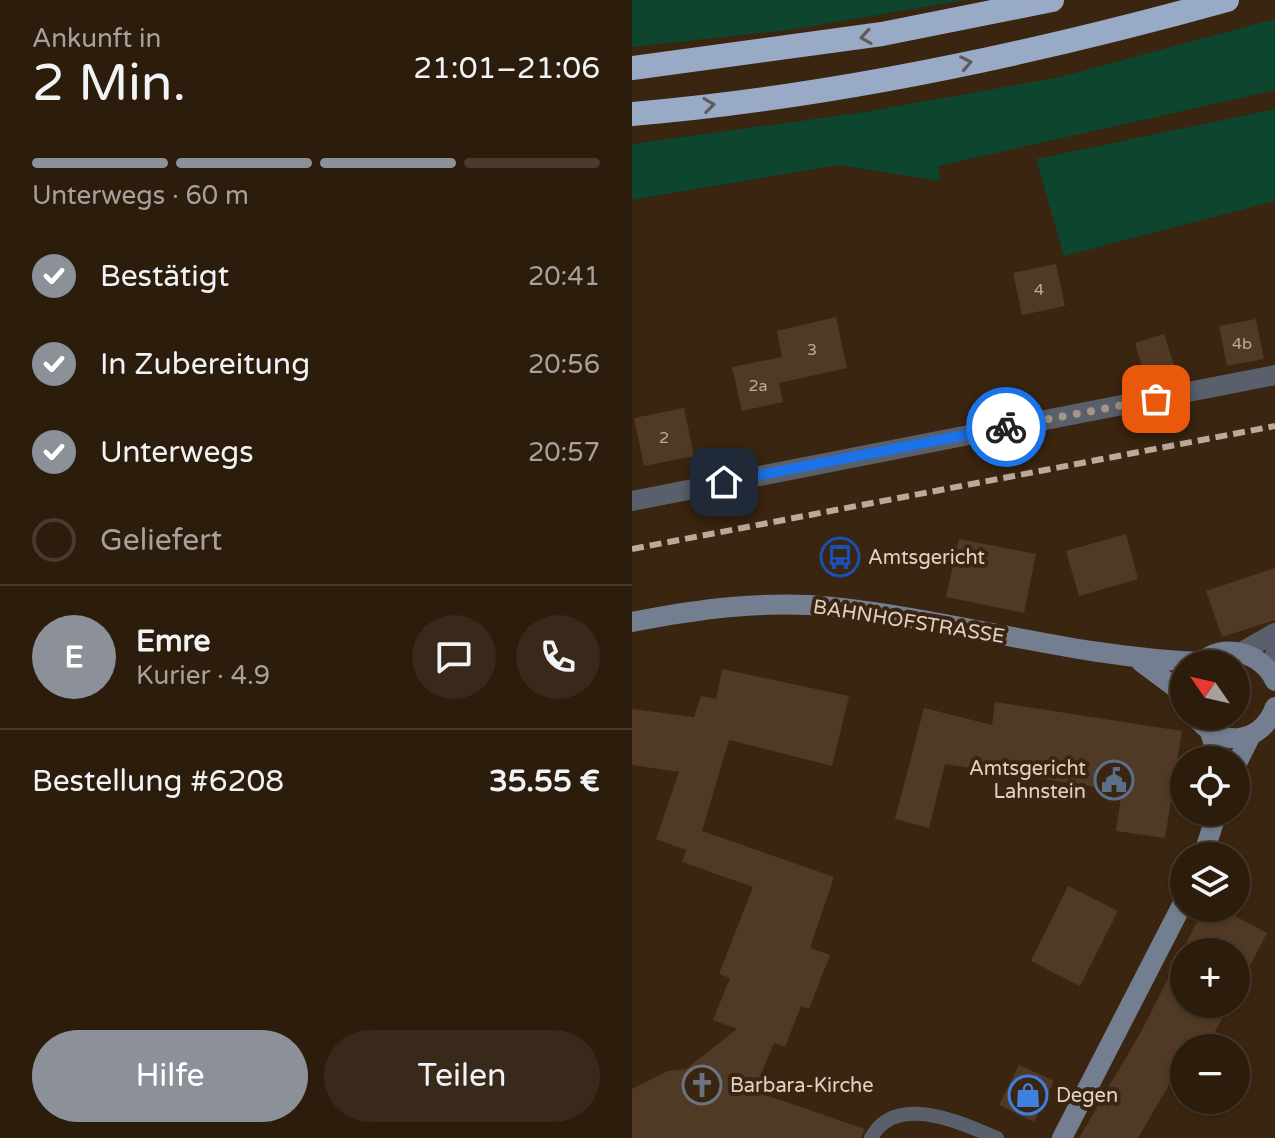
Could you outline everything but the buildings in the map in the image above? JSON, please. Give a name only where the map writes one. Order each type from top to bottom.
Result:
[{"type":"highway","points":[[632,68],[882,34],[1052,0]]},
{"type":"highway","points":[[632,114],[770,97],[909,74],[1036,49],[1227,0]]},
{"type":"street","points":[[632,501],[1275,375]]},
{"type":"street","name":"BAHNHOFSTRASSE","points":[[632,622],[729,606],[830,606],[1137,660],[1170,662]]},
{"type":"street","points":[[1245,650],[1275,633]]},
{"type":"street","points":[[1250,657],[1273,669]]},
{"type":"street","name":"BAHNHOFSTRASSE","points":[[1137,660],[1170,681]]},
{"type":"street","points":[[1246,746],[1250,737],[1266,723],[1275,707]]},
{"type":"street","points":[[1210,732],[1229,739],[1250,737]]},
{"type":"street","points":[[1210,732],[1214,746]]},
{"type":"street","points":[[1062,1138],[1173,922]]},
{"type":"lane","points":[[871,1138],[887,1121],[928,1113],[997,1138]]},
{"type":"green space","points":[[632,0],[966,0],[795,29],[632,47]]},
{"type":"green space","points":[[1275,19],[1275,90],[938,166],[941,181],[838,165],[632,200],[632,144],[865,112],[1060,77]]},
{"type":"green space","points":[[1275,109],[1275,201],[1064,256],[1036,159]]},
{"type":"railway","points":[[632,549],[1275,426]]},
{"type":"way so far","points":[[1006,427],[1156,399]]},
{"type":"place","name":"Amtsgericht","points":[[840,557]]},
{"type":"place","name":"Amtsgericht Lahnstein","points":[[1114,780]]},
{"type":"place","name":"Barbara-Kirche","points":[[702,1085]]},
{"type":"place","name":"Degen","points":[[1028,1095]]},
{"type":"route","points":[[724,482],[1006,427]]}]
